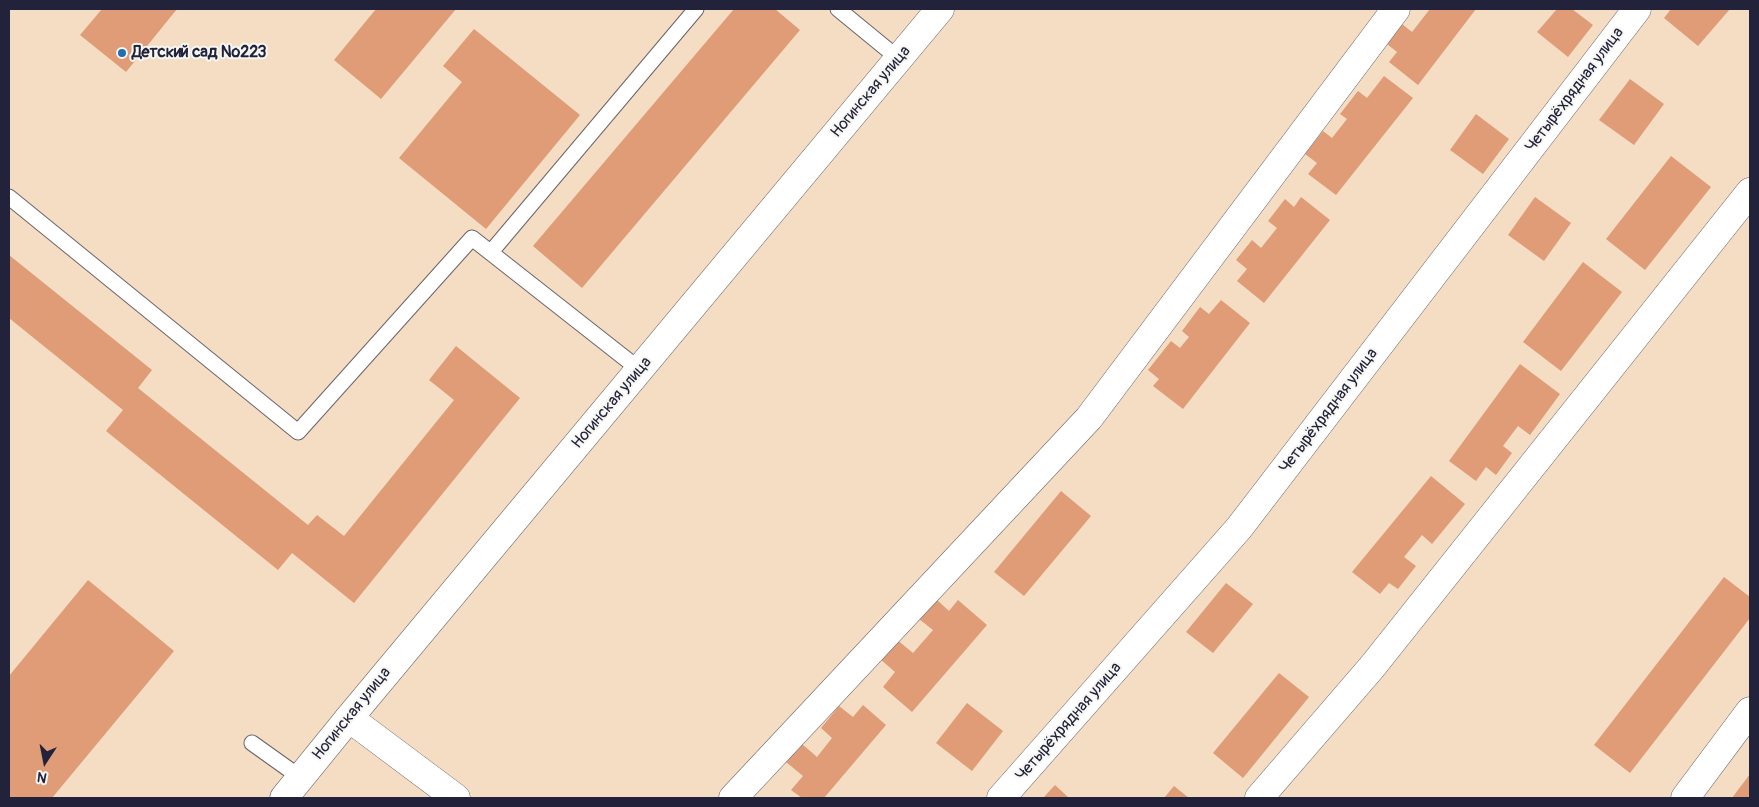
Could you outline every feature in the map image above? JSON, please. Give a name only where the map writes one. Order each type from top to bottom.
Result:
[{"type":"street","name":"Ногинская улица","points":[[292,788],[940,9]]},
{"type":"street","points":[[733,798],[1089,418],[1396,9]]},
{"type":"street","name":"Четырёхрядная улица","points":[[1001,798],[1239,528],[1637,9]]},
{"type":"street","points":[[1259,798],[1372,667],[1750,192]]},
{"type":"street","points":[[1685,798],[1750,711]]},
{"type":"street","points":[[349,718],[456,798]]},
{"type":"lane","points":[[491,252],[696,9]]},
{"type":"lane","points":[[838,9],[899,59]]},
{"type":"lane","points":[[9,197],[298,432],[472,238],[640,370]]},
{"type":"lane","points":[[252,743],[292,788]]},
{"type":"building","name":"Детский сад №223","points":[[102,9],[177,9],[126,72],[80,35]]},
{"type":"building","points":[[376,9],[456,9],[381,99],[334,60]]},
{"type":"building","points":[[734,9],[775,9],[800,30],[582,288],[533,246]]},
{"type":"building","points":[[1430,9],[1476,9],[1418,85],[1389,62],[1397,52],[1387,44],[1402,24],[1412,32]]},
{"type":"building","points":[[1557,9],[1572,9],[1593,25],[1568,57],[1537,32]]},
{"type":"building","points":[[1671,9],[1730,9],[1698,46],[1664,18]]},
{"type":"building","points":[[474,29],[580,115],[486,229],[399,158],[462,82],[443,66]]},
{"type":"building","points":[[1384,76],[1413,98],[1336,195],[1308,174],[1317,163],[1305,154],[1323,131],[1332,138],[1347,119],[1340,114],[1358,91],[1367,98]]},
{"type":"building","points":[[1630,79],[1664,104],[1634,145],[1599,120]]},
{"type":"building","points":[[1476,114],[1509,139],[1483,174],[1450,150]]},
{"type":"building","points":[[1671,156],[1711,187],[1645,270],[1606,239]]},
{"type":"building","points":[[1301,197],[1330,220],[1264,303],[1237,281],[1247,269],[1236,260],[1252,240],[1261,248],[1277,228],[1268,221],[1285,199],[1294,207]]},
{"type":"building","points":[[1535,197],[1571,223],[1544,261],[1508,235]]},
{"type":"building","points":[[9,255],[152,370],[138,388],[308,525],[317,515],[344,536],[454,400],[429,380],[456,346],[520,398],[354,603],[292,553],[278,570],[106,431],[123,410],[9,318]]},
{"type":"building","points":[[1583,262],[1622,292],[1561,371],[1523,342]]},
{"type":"building","points":[[1221,300],[1250,323],[1183,409],[1153,386],[1159,379],[1148,370],[1171,341],[1180,348],[1189,337],[1182,331],[1200,307],[1209,314]]},
{"type":"building","points":[[1520,364],[1560,394],[1530,435],[1518,426],[1503,446],[1512,453],[1496,475],[1486,467],[1476,481],[1449,461]]},
{"type":"building","points":[[1431,476],[1465,504],[1432,544],[1422,535],[1404,557],[1416,566],[1398,589],[1389,583],[1380,594],[1352,572]]},
{"type":"building","points":[[1061,491],[1091,516],[1024,596],[994,572]]},
{"type":"building","points":[[1724,577],[1750,597],[1750,618],[1630,773],[1594,745]]},
{"type":"building","points":[[88,580],[174,651],[52,798],[9,798],[9,676]]},
{"type":"building","points":[[1226,583],[1253,604],[1213,653],[1186,632]]},
{"type":"building","points":[[936,599],[949,611],[958,600],[987,625],[912,712],[883,687],[895,672],[879,658],[896,639],[913,653],[933,630],[919,619]]},
{"type":"building","points":[[1279,673],[1309,697],[1243,778],[1213,753]]},
{"type":"building","points":[[967,703],[1003,731],[972,771],[936,743]]},
{"type":"building","points":[[863,705],[886,725],[824,798],[802,798],[791,790],[803,776],[786,762],[802,744],[817,757],[832,738],[821,728],[839,706],[853,717]]},
{"type":"building","points":[[1750,774],[1750,798],[1732,798]]},
{"type":"building","points":[[1055,785],[1069,798],[1043,798]]},
{"type":"building","points":[[1174,786],[1189,798],[1164,798]]},
{"type":"place","name":"Детский сад №223","points":[[122,53]]}]
